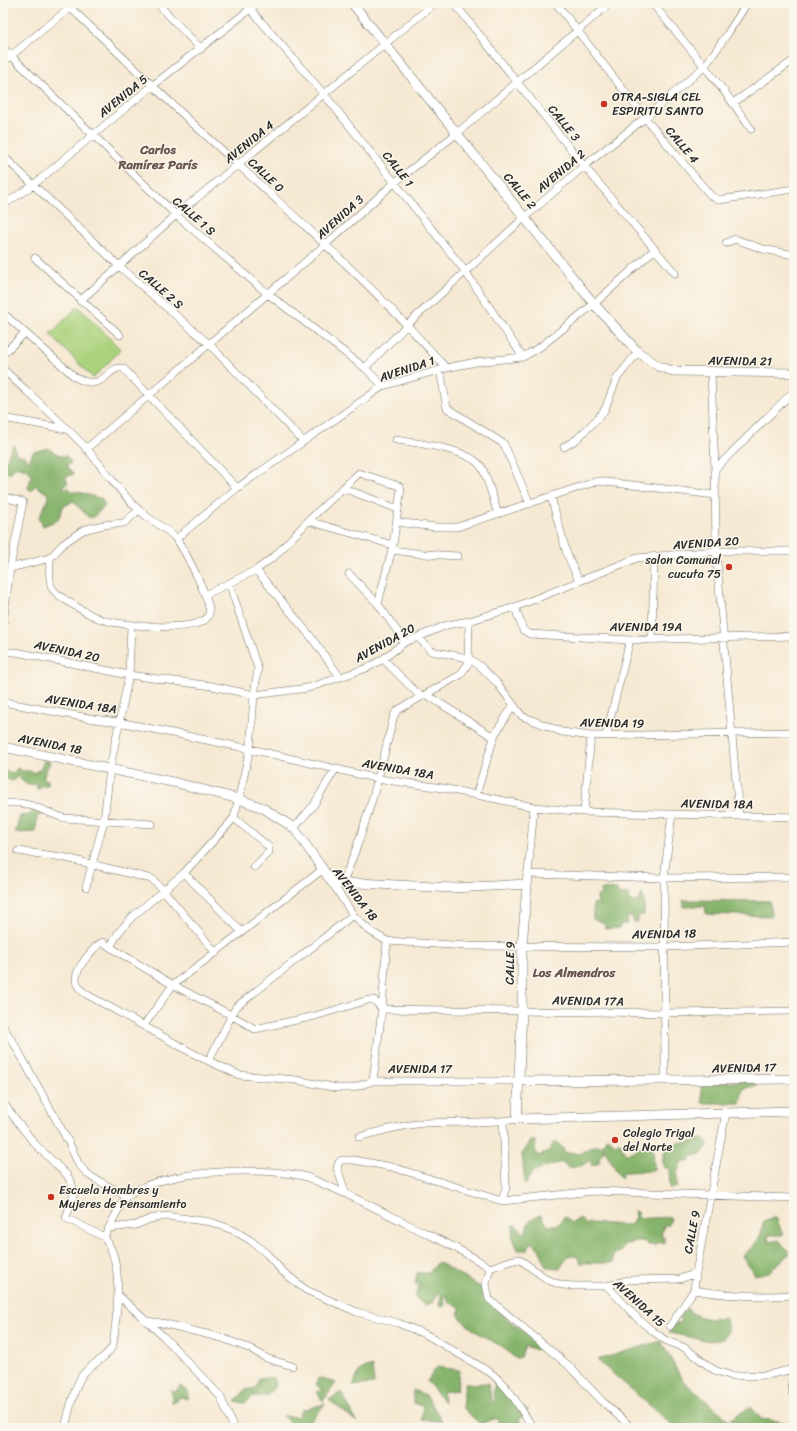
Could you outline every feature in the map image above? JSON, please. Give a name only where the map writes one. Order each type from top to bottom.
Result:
[{"type":"main road","name":"CALLE 2","points":[[352,3],[386,43],[456,134],[525,217],[594,304],[638,352],[658,366],[672,371],[685,372]]},
{"type":"main road","name":"AVENIDA 21","points":[[685,372],[794,373]]},
{"type":"main road","name":"AVENIDA 18","points":[[3,747],[110,768],[239,799],[263,808],[294,828],[333,884]]},
{"type":"main road","name":"CALLE 9","points":[[517,1119],[522,1011],[522,946],[528,874]]},
{"type":"main road","points":[[333,884],[454,888],[527,884]]},
{"type":"main road","name":"AVENIDA 17","points":[[519,1081],[794,1079]]},
{"type":"main road","points":[[517,1119],[794,1111]]},
{"type":"street","points":[[157,3],[201,49]]},
{"type":"street","name":"CALLE 1","points":[[245,3],[324,94],[465,271],[523,357]]},
{"type":"street","name":"AVENIDA 5","points":[[3,205],[32,186],[152,86],[258,3]]},
{"type":"street","name":"AVENIDA 4","points":[[80,301],[176,215],[435,3]]},
{"type":"street","name":"CALLE 3","points":[[454,3],[584,166],[675,273]]},
{"type":"street","name":"CALLE 4","points":[[556,3],[645,118],[714,198],[718,200],[794,190]]},
{"type":"street","name":"AVENIDA 3","points":[[86,449],[326,245],[394,183],[456,134],[610,3]]},
{"type":"street","points":[[652,3],[705,66],[733,103],[750,129]]},
{"type":"street","name":"AVENIDA 2","points":[[365,368],[408,324],[525,217],[584,166],[645,118],[705,66],[747,3]]},
{"type":"street","points":[[3,62],[71,5]]},
{"type":"street","name":"CALLE 0","points":[[71,5],[152,86],[326,245],[408,324],[443,369]]},
{"type":"street","name":"CALLE 1 S","points":[[3,48],[12,55],[93,136],[176,215],[268,294],[365,368],[384,386]]},
{"type":"street","points":[[733,103],[794,60]]},
{"type":"street","name":"CALLE 2 S","points":[[3,156],[32,186],[119,266],[209,344],[303,441]]},
{"type":"street","points":[[726,243],[734,239],[763,249],[794,255]]},
{"type":"street","name":"AVENIDA 1","points":[[176,539],[237,488],[384,386],[443,369],[476,362],[523,357],[540,347],[594,304],[654,250]]},
{"type":"street","points":[[35,258],[80,301],[120,335]]},
{"type":"street","points":[[3,313],[75,377],[85,383],[91,384],[98,382],[121,368],[149,395],[237,488]]},
{"type":"street","points":[[3,354],[25,334]]},
{"type":"street","points":[[564,447],[577,439],[598,418],[605,409],[617,378],[638,352]]},
{"type":"street","points":[[3,369],[86,449],[139,510],[176,539],[206,595],[210,612],[208,617],[201,623],[191,626],[131,626],[102,620],[61,596],[52,588],[50,558]]},
{"type":"street","points":[[443,369],[447,408],[504,444],[530,504]]},
{"type":"street","points":[[711,372],[716,495],[716,551],[739,816]]},
{"type":"street","points":[[715,469],[794,391]]},
{"type":"street","points":[[3,418],[66,429]]},
{"type":"street","points":[[396,440],[455,452],[473,460],[481,467],[498,514]]},
{"type":"street","points":[[206,595],[256,570],[275,556],[308,521],[358,473],[399,486],[401,492],[392,547],[378,604]]},
{"type":"street","points":[[397,522],[435,527],[457,527],[598,481],[716,495]]},
{"type":"street","points":[[343,488],[398,509]]},
{"type":"street","points":[[3,497],[22,502],[10,568],[3,624]]},
{"type":"street","points":[[551,497],[567,554],[579,581]]},
{"type":"street","points":[[10,568],[50,558],[63,544],[83,530],[103,525],[124,523],[139,510]]},
{"type":"street","points":[[308,521],[392,547],[424,554],[458,556]]},
{"type":"street","name":"AVENIDA 20","points":[[3,652],[16,652],[129,675],[212,686],[254,695],[308,688],[367,668],[383,659],[405,642],[447,625],[469,621],[515,607],[637,558],[716,551],[794,552]]},
{"type":"street","points":[[652,640],[654,557]]},
{"type":"street","points":[[256,570],[340,677]]},
{"type":"street","points":[[349,574],[378,604],[405,642]]},
{"type":"street","points":[[229,583],[257,662],[258,669],[254,695],[250,749],[234,818],[184,873],[164,890],[158,893],[132,917],[119,932],[110,947],[173,986],[257,1029],[315,1016],[368,1000],[374,1000],[382,1009]]},
{"type":"street","name":"AVENIDA 19A","points":[[515,607],[523,630],[530,634],[630,640],[723,636],[794,636]]},
{"type":"street","points":[[342,884],[359,845],[379,779],[394,715],[398,710],[460,675],[468,664],[469,621]]},
{"type":"street","points":[[86,888],[104,821],[110,768],[129,675],[131,626]]},
{"type":"street","name":"AVENIDA 19","points":[[418,637],[431,651],[468,658],[480,666],[497,683],[522,716],[540,725],[562,732],[591,736],[732,732],[794,732]]},
{"type":"street","points":[[606,736],[630,640]]},
{"type":"street","points":[[383,659],[424,696],[490,735],[495,734]]},
{"type":"street","name":"AVENIDA 18A","points":[[3,702],[94,719],[120,722],[250,749],[379,779],[443,788],[534,807],[584,812],[794,817]]},
{"type":"street","points":[[476,795],[495,734],[513,706]]},
{"type":"street","points":[[584,812],[591,736]]},
{"type":"street","points":[[294,828],[313,806],[336,768]]},
{"type":"street","points":[[3,803],[20,803],[33,806],[63,818],[152,824]]},
{"type":"street","name":"CALLE 9","points":[[528,874],[534,807]]},
{"type":"street","points":[[665,1080],[664,878],[672,814]]},
{"type":"street","points":[[234,818],[269,847],[268,852],[254,867]]},
{"type":"street","points":[[18,852],[62,856],[152,879],[164,890],[216,953]]},
{"type":"street","points":[[144,1025],[173,986],[322,870]]},
{"type":"street","points":[[184,873],[242,932]]},
{"type":"street","points":[[528,874],[664,878],[794,877]]},
{"type":"street","name":"AVENIDA 18","points":[[333,884],[353,915],[370,931],[387,941],[430,945],[665,947],[794,942]]},
{"type":"street","points":[[209,1060],[236,1007],[353,915]]},
{"type":"street","points":[[373,1081],[382,1009],[387,941]]},
{"type":"street","name":"AVENIDA 17","points":[[110,947],[103,942],[98,945],[83,962],[76,980],[81,990],[196,1055],[239,1075],[296,1080],[337,1088],[352,1088],[373,1081],[519,1081]]},
{"type":"street","name":"AVENIDA 17A","points":[[382,1009],[665,1013],[794,1011]]},
{"type":"street","points":[[3,1027],[18,1050],[69,1143],[79,1165],[90,1176],[126,1196]]},
{"type":"street","points":[[3,1103],[34,1143],[67,1175],[72,1184],[74,1194],[66,1218],[104,1237],[109,1244],[112,1253],[119,1296],[113,1345],[110,1351],[83,1374],[68,1413],[64,1428]]},
{"type":"street","name":"CALLE 9","points":[[670,1326],[694,1290],[726,1112]]},
{"type":"street","points":[[359,1137],[424,1123],[503,1122],[517,1119]]},
{"type":"street","points":[[502,1201],[506,1187],[503,1122]]},
{"type":"street","points":[[346,1194],[337,1168],[339,1162],[342,1160],[354,1160],[392,1167],[502,1201],[594,1191],[794,1198]]},
{"type":"street","points":[[104,1237],[126,1196],[160,1181],[189,1175],[267,1171],[304,1177],[346,1194],[452,1245],[490,1268],[486,1284],[489,1299],[568,1365],[602,1401],[632,1428]]},
{"type":"street","points":[[109,1228],[136,1225],[150,1219],[166,1216],[211,1222],[232,1230],[250,1240],[267,1254],[282,1271],[306,1290],[357,1312],[398,1324],[427,1335],[491,1373],[512,1395],[533,1428]]},
{"type":"street","name":"AVENIDA 15","points":[[490,1268],[510,1260],[519,1259],[548,1280],[562,1285],[606,1286],[638,1319],[654,1332],[665,1340],[685,1348],[714,1370],[732,1376],[768,1375],[793,1369]]},
{"type":"street","points":[[606,1286],[628,1280],[680,1279],[696,1273]]},
{"type":"street","points":[[694,1290],[724,1295],[794,1295]]},
{"type":"street","points":[[119,1296],[164,1337],[220,1396],[234,1428]]},
{"type":"street","points":[[146,1321],[162,1323],[222,1338],[250,1349],[266,1358],[292,1366]]},
{"type":"street","points":[[794,1361],[794,1397]]},
{"type":"green space","points":[[78,306],[121,350],[93,378],[50,334]]},
{"type":"green space","points":[[14,445],[16,454],[24,456],[29,461],[33,452],[48,448],[60,456],[66,456],[71,462],[67,467],[74,474],[65,477],[68,483],[63,486],[65,489],[69,488],[72,492],[80,492],[101,498],[105,506],[93,517],[88,517],[73,501],[63,507],[58,520],[43,526],[39,519],[47,501],[48,494],[35,485],[31,491],[28,488],[32,475],[26,469],[16,466],[10,474],[3,470],[10,451]]},
{"type":"green space","points":[[44,760],[50,762],[43,778],[48,780],[48,785],[40,786],[39,789],[37,789],[37,784],[27,785],[17,776],[13,781],[4,778],[3,783],[3,767],[6,771],[14,773],[17,768],[22,771],[30,771],[33,773],[41,769]]},
{"type":"green space","points":[[34,809],[45,814],[37,816],[36,832],[15,833],[20,816],[30,815]]},
{"type":"green space","points":[[617,889],[618,895],[629,894],[630,902],[639,901],[642,893],[644,900],[644,915],[638,915],[638,922],[633,922],[633,917],[627,917],[627,924],[622,924],[619,928],[605,929],[604,923],[593,919],[593,904],[598,903],[597,896],[601,895],[601,890]]},
{"type":"green space","points":[[683,900],[770,901],[771,916],[706,914],[705,906],[684,907]]},
{"type":"green space","points":[[754,1080],[757,1085],[743,1089],[740,1103],[702,1103],[701,1083],[711,1084]]},
{"type":"green space","points":[[607,1137],[615,1144],[620,1143],[625,1153],[632,1152],[647,1143],[653,1148],[654,1170],[623,1173],[621,1179],[603,1147],[603,1153],[599,1157],[599,1163],[592,1166],[590,1160],[581,1166],[568,1168],[563,1162],[551,1165],[532,1172],[525,1185],[522,1154],[531,1141],[536,1141],[535,1150],[539,1156],[550,1151],[553,1143],[556,1142],[562,1147],[565,1153],[572,1152],[578,1154],[595,1146],[602,1146]]},
{"type":"green space","points":[[705,1138],[708,1144],[705,1150],[698,1155],[692,1156],[689,1161],[682,1161],[677,1173],[677,1187],[670,1189],[669,1168],[664,1168],[663,1163],[663,1155],[665,1150],[678,1142],[688,1143]]},
{"type":"green space","points":[[634,1211],[637,1212],[638,1217],[642,1218],[671,1218],[669,1225],[664,1225],[661,1236],[664,1237],[664,1244],[659,1242],[656,1245],[648,1245],[644,1241],[624,1244],[621,1252],[613,1254],[613,1263],[580,1263],[578,1257],[569,1255],[560,1268],[547,1267],[539,1249],[531,1241],[528,1250],[518,1250],[512,1235],[514,1224],[525,1234],[531,1219],[541,1215],[548,1226],[560,1224],[564,1216],[572,1223],[580,1218],[586,1225],[588,1223],[631,1225],[635,1217]]},
{"type":"green space","points":[[776,1217],[783,1235],[768,1235],[769,1242],[779,1240],[790,1253],[769,1272],[755,1275],[742,1256],[757,1242],[761,1233],[763,1222]]},
{"type":"green space","points":[[438,1262],[482,1288],[506,1318],[541,1344],[536,1350],[525,1346],[521,1357],[516,1358],[504,1348],[467,1325],[458,1314],[460,1309],[454,1303],[451,1304],[448,1301],[447,1296],[443,1297],[445,1305],[443,1307],[439,1306],[441,1295],[438,1292],[432,1303],[424,1305],[415,1297],[420,1283],[415,1285],[417,1273],[429,1273]]},
{"type":"green space","points":[[686,1308],[690,1312],[704,1318],[726,1318],[728,1331],[723,1339],[710,1341],[669,1333],[676,1322],[680,1323],[682,1321],[680,1318]]},
{"type":"green space","points":[[661,1341],[683,1381],[722,1414],[735,1428],[676,1428],[597,1360]]},
{"type":"green space","points":[[372,1366],[374,1384],[353,1386],[360,1370]]},
{"type":"green space","points":[[437,1367],[459,1370],[457,1390],[443,1392],[444,1402],[427,1381]]},
{"type":"green space","points":[[259,1378],[273,1378],[275,1386],[267,1396],[253,1396],[246,1403],[235,1402],[245,1390],[256,1388]]},
{"type":"green space","points":[[318,1378],[336,1383],[323,1401],[317,1392],[324,1390],[316,1385]]},
{"type":"green space","points":[[488,1383],[492,1403],[495,1400],[493,1393],[495,1383],[506,1387],[513,1404],[529,1410],[519,1420],[524,1428],[500,1428],[497,1418],[480,1424],[462,1407],[465,1384]]},
{"type":"green space","points":[[180,1386],[188,1391],[188,1399],[180,1397],[172,1403],[171,1389],[175,1392]]},
{"type":"green space","points":[[413,1390],[426,1395],[442,1421],[421,1420],[423,1406],[413,1403]]},
{"type":"green space","points":[[341,1392],[357,1422],[329,1400]]},
{"type":"green space","points":[[325,1404],[309,1423],[314,1428],[294,1428],[283,1416],[299,1417],[301,1410]]},
{"type":"green space","points":[[751,1407],[761,1419],[784,1422],[792,1428],[744,1428],[730,1419]]},
{"type":"place","name":"OTRA-SIGLA CEL ESPIRITU SANTO","points":[[604,104]]},
{"type":"place","name":"salon Comunal cucuta 75","points":[[729,567]]},
{"type":"place","name":"Colegio Trigal del Norte","points":[[615,1140]]},
{"type":"place","name":"Escuela Hombres y Mujeres de Pensamiento","points":[[51,1197]]},
{"type":"district","name":"Carlos Ramírez París","points":[[158,156]]},
{"type":"district","name":"Los Almendros","points":[[574,972]]}]
